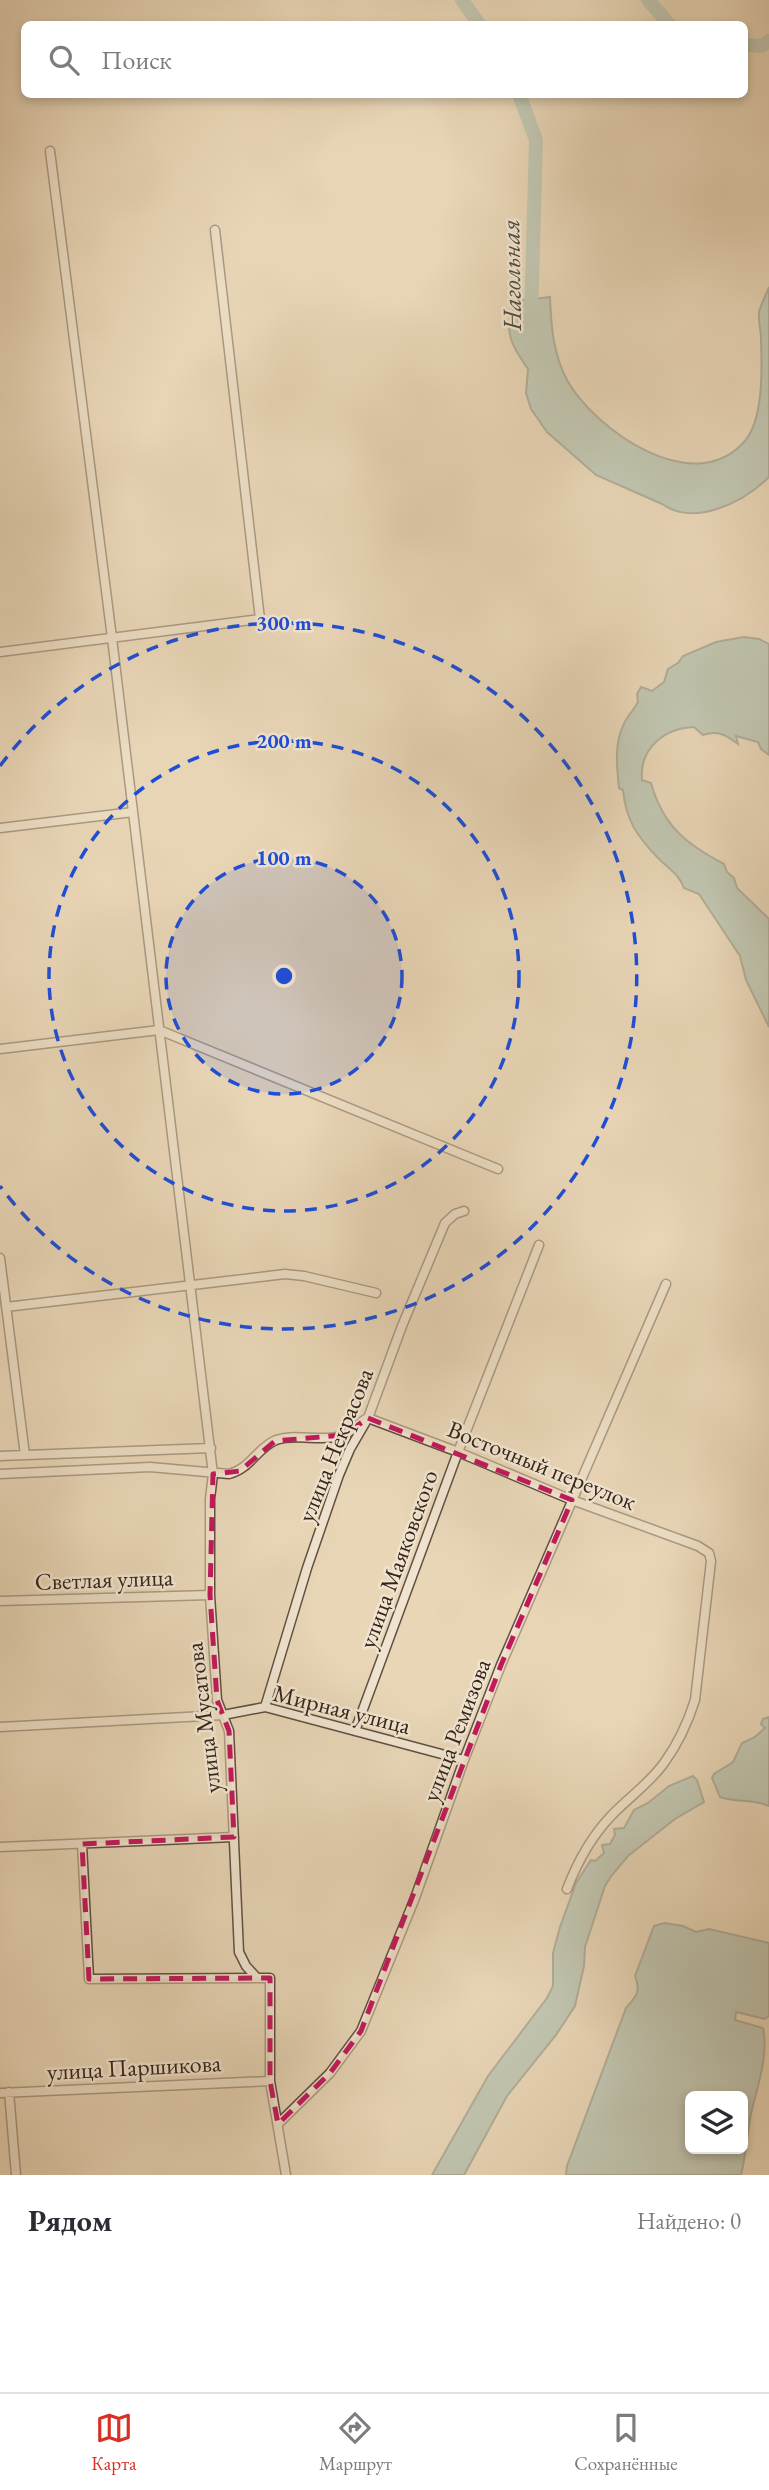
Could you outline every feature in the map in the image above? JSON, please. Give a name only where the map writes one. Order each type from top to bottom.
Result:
[{"type":"street","name":"улица Мусатова","points":[[50,151],[113,638],[211,1448],[213,1474],[210,1595],[218,1700],[229,1731],[239,1952],[246,1966],[257,1978],[270,1978],[270,2081]]},
{"type":"street","points":[[0,652],[260,619],[215,230]]},
{"type":"street","points":[[0,828],[133,812]]},
{"type":"street","points":[[0,1049],[159,1030],[498,1169]]},
{"type":"street","name":"улица Некрасова","points":[[265,1707],[307,1568],[339,1475],[368,1418],[402,1326],[445,1223],[455,1214],[464,1211]]},
{"type":"street","name":"улица Маяковского","points":[[355,1731],[458,1452],[539,1245]]},
{"type":"street","points":[[0,1258],[25,1455]]},
{"type":"street","points":[[6,1307],[285,1274],[376,1293]]},
{"type":"street","name":"улица Ремизова","points":[[278,2124],[330,2073],[361,2031],[415,1898],[501,1665],[666,1284]]},
{"type":"street","points":[[0,1474],[150,1467],[229,1474],[240,1471],[275,1441],[289,1437],[344,1435],[368,1418]]},
{"type":"street","name":"Восточный переулок","points":[[368,1418],[572,1500],[698,1546],[709,1553],[711,1561],[695,1700],[690,1718],[664,1763],[611,1815],[593,1839],[567,1889]]},
{"type":"street","points":[[0,1455],[211,1448]]},
{"type":"street","name":"Светлая улица","points":[[0,1601],[210,1595]]},
{"type":"street","name":"Мирная улица","points":[[0,1727],[223,1714],[265,1707],[464,1760]]},
{"type":"street","points":[[0,1847],[234,1837]]},
{"type":"street","points":[[82,1844],[89,1979],[257,1978]]},
{"type":"street","points":[[270,2081],[286,2175]]},
{"type":"street","name":"улица Паршикова","points":[[5,2093],[270,2081]]},
{"type":"street","points":[[5,2093],[16,2175]]},
{"type":"highlighted area","points":[[368,1418],[572,1500],[501,1665],[361,2031],[330,2073],[278,2124],[270,2081],[270,1978],[89,1979],[82,1844],[234,1837],[229,1731],[217,1700],[210,1595],[213,1474],[240,1471],[275,1441],[344,1435]]},
{"type":"water","points":[[769,287],[769,477],[733,503],[704,512],[689,513],[675,510],[596,475],[547,432],[531,409],[526,393],[528,369],[510,336],[510,320],[518,301],[550,297],[554,339],[562,370],[581,399],[599,419],[622,437],[673,461],[699,463],[723,458],[744,442],[755,421],[761,378],[759,312]]},
{"type":"water","points":[[744,637],[759,639],[769,644],[769,755],[761,749],[758,742],[736,736],[738,744],[722,734],[703,735],[694,727],[683,728],[664,736],[649,750],[642,769],[642,780],[651,783],[662,811],[678,832],[698,849],[724,864],[727,872],[734,878],[737,888],[769,919],[769,1027],[746,980],[740,956],[699,894],[684,888],[676,875],[638,835],[627,811],[623,790],[619,788],[618,773],[617,749],[620,733],[638,702],[637,694],[641,687],[652,691],[664,682],[668,669],[683,656],[716,642]]},
{"type":"water","points":[[769,1717],[769,1806],[720,1797],[712,1778],[714,1774],[733,1762],[742,1743],[765,1728],[761,1724],[763,1719]]},
{"type":"water","points":[[693,1776],[697,1780],[704,1802],[675,1819],[628,1856],[605,1886],[585,1947],[584,1966],[575,2006],[556,2035],[507,2096],[464,2175],[432,2175],[488,2076],[547,1998],[553,1986],[553,1953],[560,1927],[576,1883],[591,1860],[595,1861],[604,1853],[602,1845],[610,1844],[615,1835],[614,1829],[624,1828],[634,1810],[648,1803],[669,1786]]},
{"type":"water","points":[[664,1923],[683,1926],[696,1932],[709,1929],[769,1943],[769,2016],[765,2019],[736,2012],[735,2020],[763,2028],[763,2060],[748,2134],[748,2091],[685,2091],[685,2154],[745,2154],[741,2175],[566,2175],[567,2166],[626,2008],[637,1993],[635,1976],[654,1926]]},
{"type":"waterway","name":"Нагольная","points":[[462,0],[477,21]]},
{"type":"waterway","name":"Нагольная","points":[[648,0],[666,21]]},
{"type":"waterway","name":"Нагольная","points":[[748,45],[761,46],[769,41]]},
{"type":"waterway","name":"Нагольная","points":[[520,98],[536,140],[531,318]]}]
